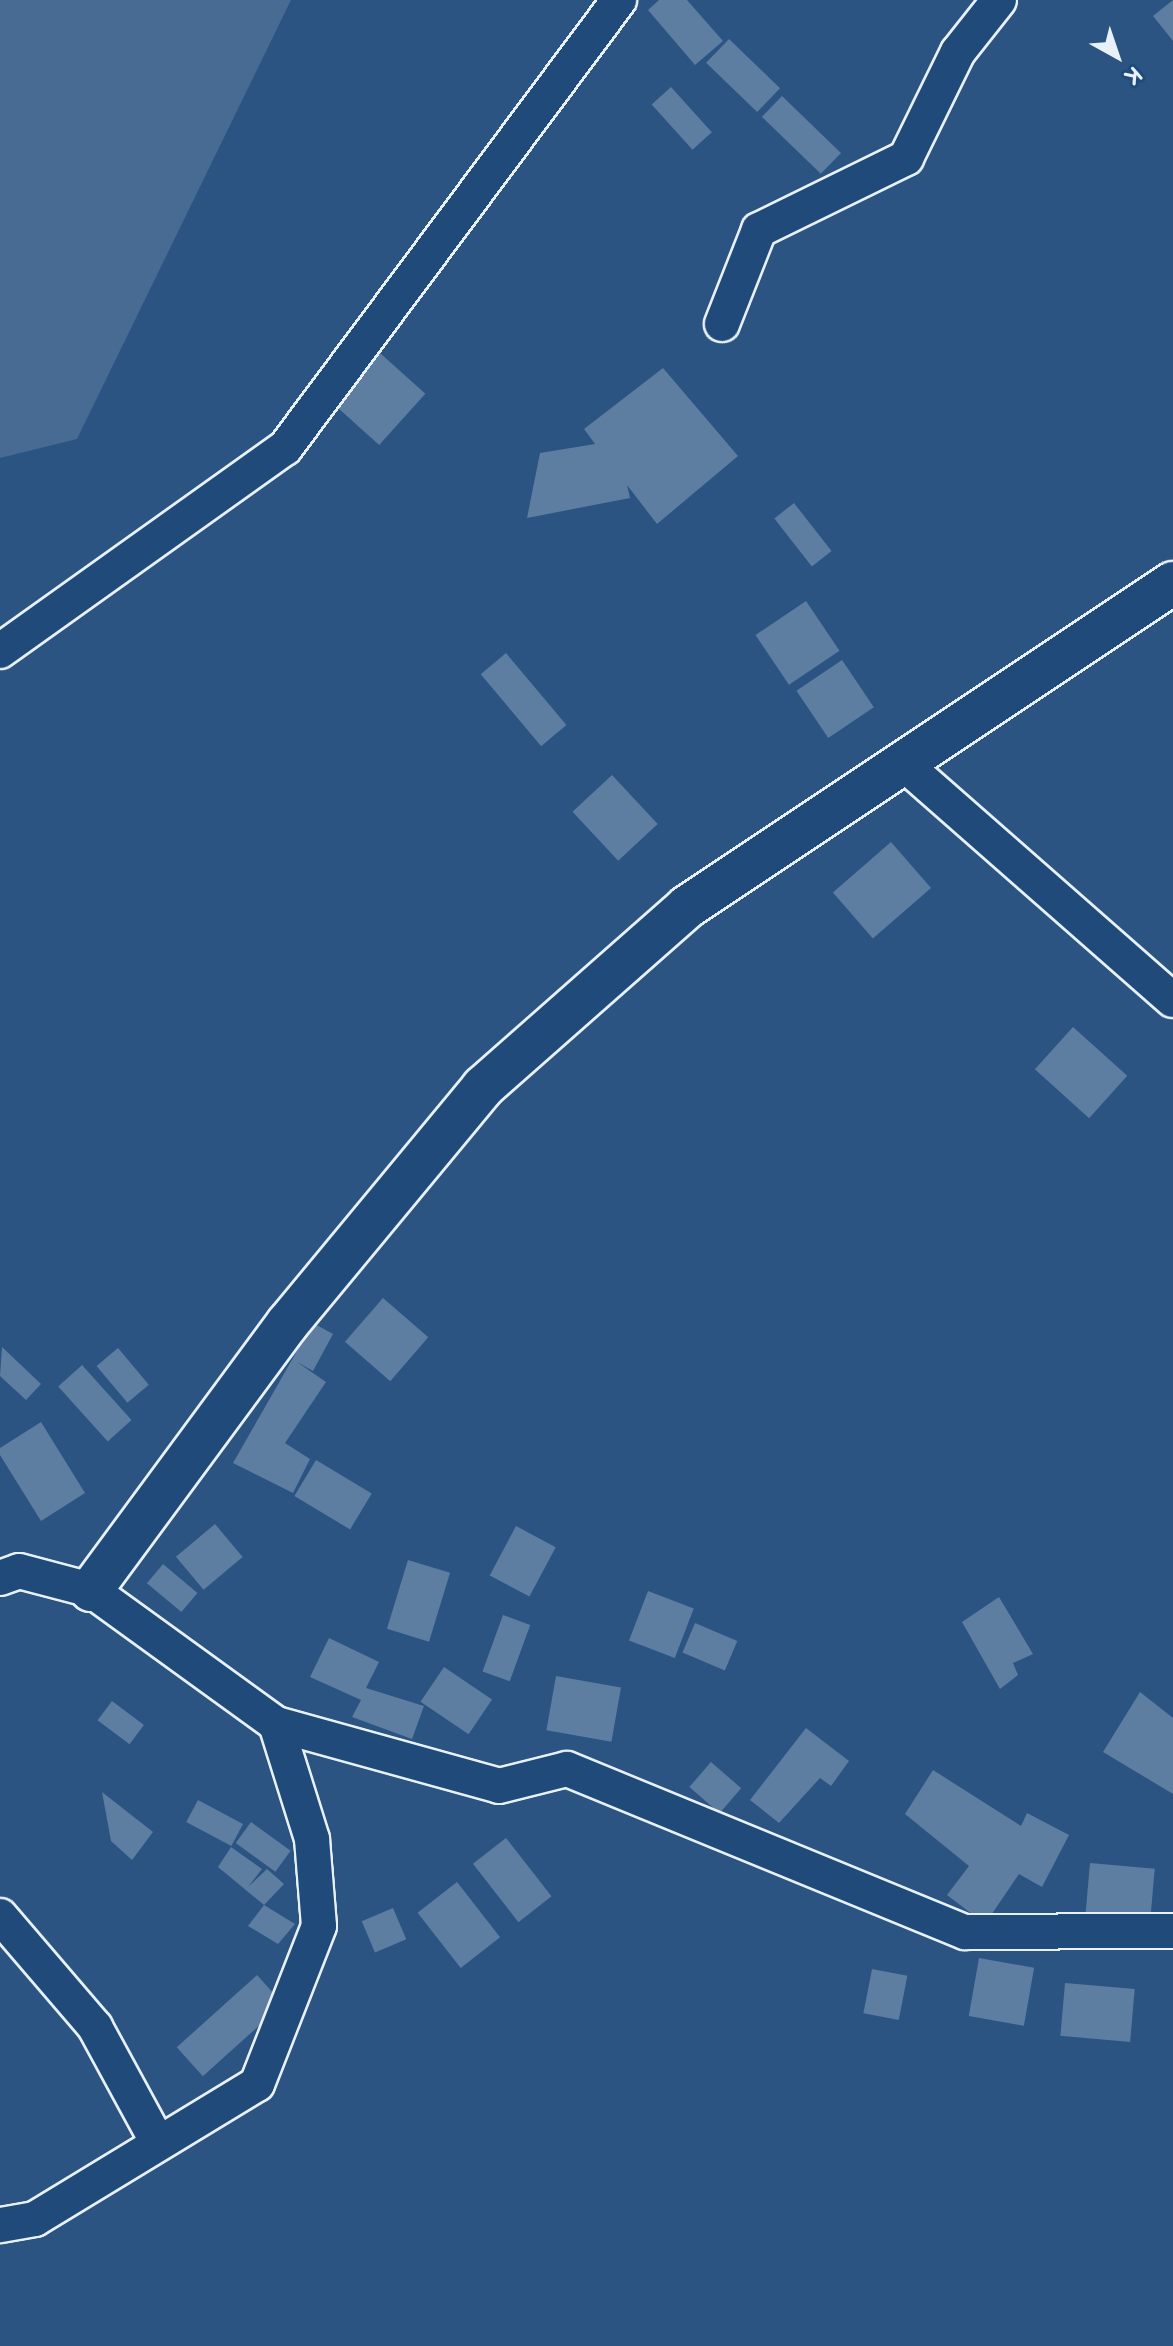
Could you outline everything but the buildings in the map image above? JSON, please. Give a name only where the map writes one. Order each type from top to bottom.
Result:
[{"type":"street","points":[[0,651],[285,448],[619,0]]},
{"type":"street","points":[[722,324],[759,230],[906,158],[958,52],[999,0]]},
{"type":"street","points":[[91,1590],[288,1323],[483,1087],[687,907],[1173,583]]},
{"type":"street","points":[[903,763],[1173,1000]]},
{"type":"street","points":[[0,1578],[19,1571],[91,1590],[276,1724],[499,1786],[567,1769],[965,1932],[1173,1931]]},
{"type":"street","points":[[0,2225],[35,2219],[257,2084],[319,1926],[312,1839],[276,1724]]},
{"type":"street","points":[[0,1916],[95,2027],[158,2143]]},
{"type":"shaded area","points":[[0,0],[291,0],[77,439],[0,458]]}]
